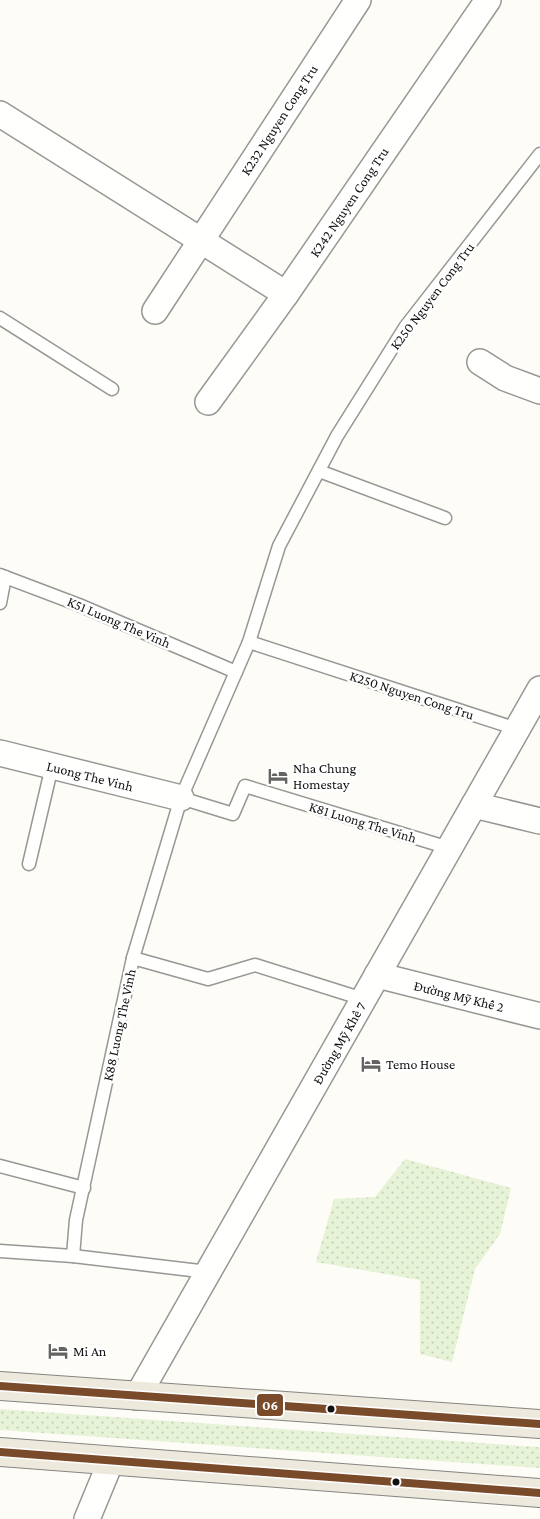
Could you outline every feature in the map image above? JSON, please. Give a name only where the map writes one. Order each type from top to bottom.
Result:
[{"type":"main road","points":[[0,1386],[540,1424]]},
{"type":"main road","points":[[0,1452],[540,1493]]},
{"type":"street","name":"K232 Nguyen Cong Tru","points":[[155,311],[358,0]]},
{"type":"street","name":"K242 Nguyen Cong Tru","points":[[208,402],[286,294],[488,0]]},
{"type":"street","points":[[0,114],[286,294]]},
{"type":"street","points":[[480,362],[504,378],[540,391]]},
{"type":"street","name":"Đường Mỹ Khê 7","points":[[137,1397],[540,689]]},
{"type":"street","name":"Luong The Vinh","points":[[0,753],[181,798]]},
{"type":"street","points":[[474,805],[540,821]]},
{"type":"street","name":"Đường Mỹ Khê 2","points":[[377,975],[540,1016]]},
{"type":"street","points":[[88,1519],[111,1461]]},
{"type":"lane","name":"K250 Nguyen Cong Tru","points":[[181,798],[249,642],[279,546],[337,436],[406,326],[540,154]]},
{"type":"lane","points":[[0,318],[112,389]]},
{"type":"lane","points":[[319,471],[445,518]]},
{"type":"lane","points":[[0,603],[2,576]]},
{"type":"lane","name":"K51 Luong The Vinh","points":[[2,576],[79,605],[236,672]]},
{"type":"lane","name":"K250 Nguyen Cong Tru","points":[[249,642],[517,729]]},
{"type":"lane","points":[[29,864],[52,766]]},
{"type":"lane","name":"K81 Luong The Vinh","points":[[181,798],[233,814],[245,786],[449,848]]},
{"type":"lane","name":"K88 Luong The Vinh","points":[[73,1256],[76,1220],[133,958],[181,798]]},
{"type":"lane","points":[[133,958],[208,979],[255,965],[364,999]]},
{"type":"lane","points":[[0,1166],[84,1188]]},
{"type":"lane","points":[[0,1251],[73,1256],[208,1272]]},
{"type":"green space","points":[[405,1159],[511,1188],[500,1234],[475,1269],[452,1362],[420,1354],[420,1280],[316,1262],[334,1199],[375,1197]]},
{"type":"green space","points":[[0,1409],[538,1447],[540,1449],[540,1467],[0,1430]]},
{"type":"transit line","name":"06","points":[[0,1386],[540,1424]]},
{"type":"transit line","name":"06","points":[[0,1452],[540,1493]]},
{"type":"place","name":"Nha Chung Homestay","points":[[278,776]]},
{"type":"place","name":"Temo House","points":[[371,1064]]},
{"type":"place","name":"Mi An","points":[[58,1351]]}]
